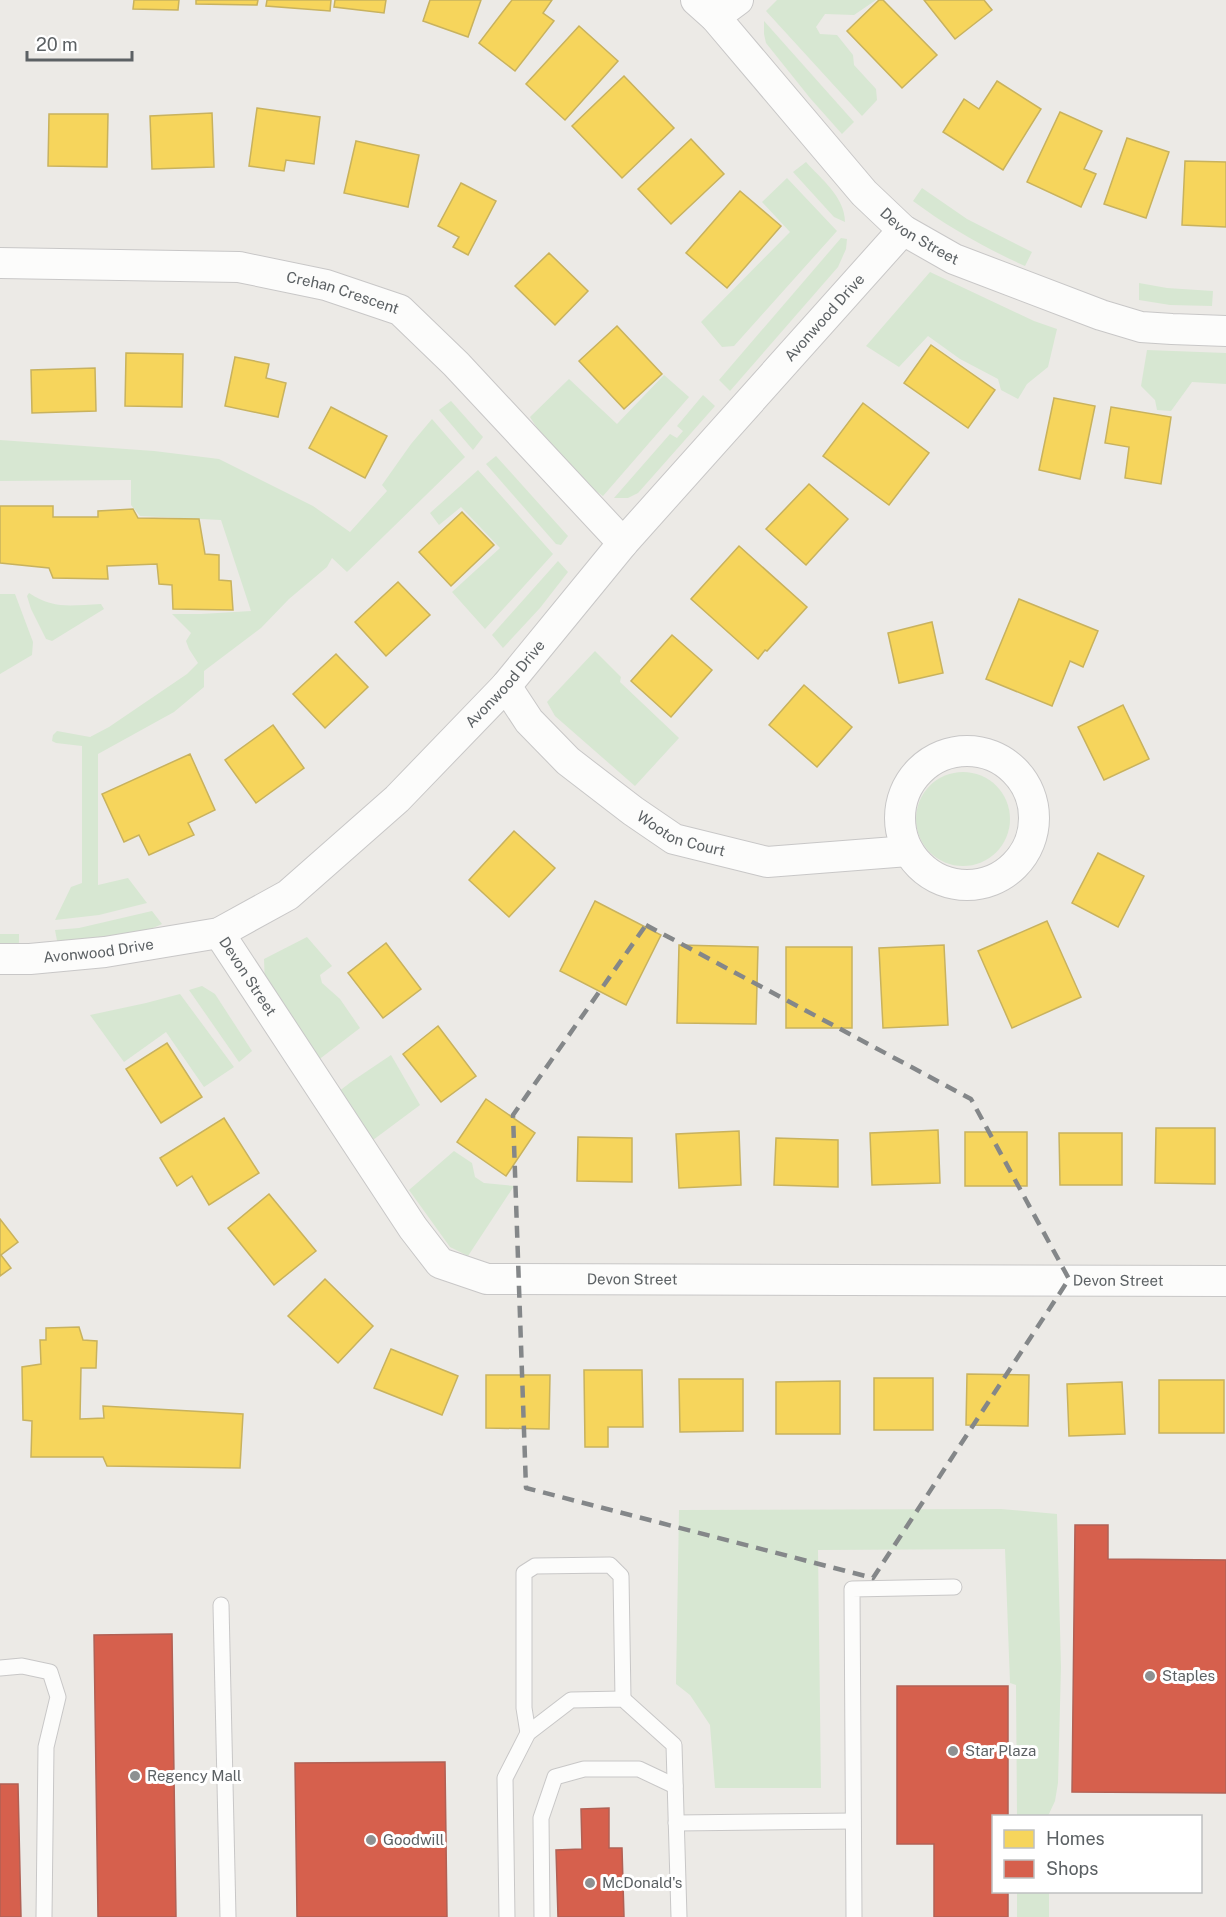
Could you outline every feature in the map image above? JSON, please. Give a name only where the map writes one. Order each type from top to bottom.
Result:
[{"type":"street","name":"Devon Street","points":[[717,6],[864,193],[903,230],[954,260],[1101,315],[1141,327],[1226,331]]},
{"type":"street","name":"Avonwood Drive","points":[[0,960],[105,952],[219,933],[288,895],[397,799],[506,686],[623,543],[903,230]]},
{"type":"street","name":"Crehan Crescent","points":[[0,263],[239,267],[326,285],[400,310],[456,364],[623,543]]},
{"type":"street","name":"Wooton Court","points":[[506,686],[529,721],[568,761],[674,839],[767,862],[909,851]]},
{"type":"street","points":[[960,752],[990,754],[1010,766],[1026,784],[1034,806],[1032,839],[1021,860],[1005,874],[984,883],[960,885],[944,881],[924,869],[909,851],[902,836],[900,812],[906,790],[914,776],[932,761],[960,752]]},
{"type":"street","name":"Devon Street","points":[[219,933],[413,1228],[440,1263],[487,1279],[1226,1281]]},
{"type":"lane","points":[[528,1733],[524,1707],[524,1573],[535,1566],[610,1565],[621,1576],[623,1699]]},
{"type":"lane","points":[[854,1917],[852,1589],[954,1587]]},
{"type":"lane","points":[[221,1605],[228,1917]]},
{"type":"lane","points":[[0,1668],[22,1666],[50,1672],[58,1697],[46,1747],[44,1917]]},
{"type":"lane","points":[[507,1917],[505,1778],[528,1733],[571,1700],[623,1699],[674,1745],[679,1917]]},
{"type":"lane","points":[[542,1917],[541,1818],[555,1777],[584,1769],[639,1769],[675,1786]]},
{"type":"lane","points":[[676,1823],[853,1821]]},
{"type":"highlighted area","points":[[646,925],[971,1099],[1069,1279],[873,1578],[526,1488],[513,1115]]},
{"type":"green space","points":[[777,0],[876,0],[854,15],[825,14],[816,27],[820,34],[837,35],[853,55],[854,65],[876,89],[877,100],[862,116],[766,11]]},
{"type":"green space","points":[[764,21],[854,122],[842,134],[766,43]]},
{"type":"green space","points":[[806,162],[837,197],[845,222],[834,217],[793,172]]},
{"type":"green space","points":[[787,178],[837,231],[734,346],[722,347],[701,322],[790,232],[762,202]]},
{"type":"green space","points":[[922,188],[967,219],[1032,252],[1025,266],[967,237],[913,201]]},
{"type":"green space","points":[[841,238],[847,239],[846,249],[838,267],[730,391],[719,380]]},
{"type":"green space","points":[[930,272],[1034,321],[1057,329],[1048,367],[1027,384],[1018,399],[1001,390],[998,379],[960,359],[928,336],[899,367],[866,346]]},
{"type":"green space","points":[[1139,283],[1167,288],[1213,291],[1212,306],[1170,305],[1139,300]]},
{"type":"green space","points":[[1147,350],[1226,353],[1226,384],[1192,382],[1171,411],[1157,410],[1155,400],[1141,386]]},
{"type":"green space","points":[[664,375],[689,397],[603,496],[563,460],[530,417],[569,379],[617,424]]},
{"type":"green space","points":[[703,395],[715,406],[638,493],[628,498],[614,498],[670,434],[677,438],[683,431],[677,426]]},
{"type":"green space","points":[[451,401],[483,437],[473,450],[439,410]]},
{"type":"green space","points":[[432,419],[465,457],[347,572],[332,558],[327,567],[289,599],[261,628],[204,671],[204,687],[174,712],[98,754],[98,885],[128,878],[147,903],[99,915],[55,920],[71,887],[82,883],[82,746],[56,743],[52,741],[53,735],[57,731],[90,737],[109,727],[187,674],[198,663],[186,641],[191,633],[172,614],[251,611],[221,520],[140,516],[131,505],[131,480],[0,481],[0,440],[154,451],[219,459],[313,506],[350,532],[387,491],[382,485]]},
{"type":"green space","points":[[496,456],[568,536],[561,545],[556,544],[486,464]]},
{"type":"green space","points":[[478,470],[553,554],[485,629],[452,592],[500,548],[461,507],[439,525],[430,513]]},
{"type":"green space","points":[[558,561],[568,572],[540,608],[503,648],[492,635]]},
{"type":"green space","points":[[29,593],[56,604],[101,604],[104,609],[52,641],[46,639],[31,609],[27,596]]},
{"type":"green space","points":[[0,594],[15,594],[33,642],[32,655],[0,674]]},
{"type":"green space","points":[[595,651],[621,677],[620,682],[679,738],[635,786],[555,716],[547,702]]},
{"type":"green space","points":[[963,772],[981,776],[996,786],[1006,801],[1010,819],[1006,837],[996,852],[981,862],[963,866],[945,862],[930,852],[920,837],[916,819],[920,801],[930,786],[945,776]]},
{"type":"green space","points":[[152,911],[162,924],[124,936],[58,946],[55,930],[79,928]]},
{"type":"green space","points":[[0,934],[19,934],[17,949],[0,949]]},
{"type":"green space","points":[[307,937],[332,966],[320,975],[322,983],[340,999],[360,1028],[317,1061],[265,988],[264,959]]},
{"type":"green space","points":[[202,986],[215,994],[252,1051],[239,1062],[189,990]]},
{"type":"green space","points":[[180,994],[234,1067],[204,1087],[166,1032],[124,1062],[90,1015]]},
{"type":"green space","points":[[391,1055],[420,1105],[373,1140],[338,1092]]},
{"type":"green space","points":[[454,1151],[472,1163],[475,1177],[484,1183],[514,1186],[468,1256],[450,1247],[409,1190]]},
{"type":"green space","points":[[1001,1509],[1057,1514],[1061,1667],[1058,1783],[1055,1801],[1048,1815],[1017,1815],[1016,1685],[1010,1683],[1005,1549],[818,1550],[821,1788],[715,1788],[710,1725],[690,1695],[676,1684],[679,1510]]},
{"type":"green space","points":[[1017,1893],[1049,1893],[1049,1917],[1017,1917]]},
{"type":"building: Homes","points":[[134,0],[179,0],[178,10],[133,9]]},
{"type":"building: Homes","points":[[196,0],[258,0],[257,5],[196,4]]},
{"type":"building: Homes","points":[[267,0],[331,0],[330,11],[266,6]]},
{"type":"building: Homes","points":[[335,0],[386,0],[384,13],[334,7]]},
{"type":"building: Homes","points":[[430,0],[481,0],[468,37],[423,21]]},
{"type":"building: Homes","points":[[512,0],[552,0],[543,13],[554,21],[515,71],[479,43]]},
{"type":"building: Homes","points":[[879,0],[883,0],[937,55],[902,88],[847,31]]},
{"type":"building: Homes","points":[[924,0],[984,0],[992,10],[955,39]]},
{"type":"building: Homes","points":[[579,26],[618,61],[565,120],[526,84]]},
{"type":"building: Homes","points":[[624,76],[674,128],[622,178],[572,126]]},
{"type":"building: Homes","points":[[997,81],[1041,109],[1003,170],[943,132],[964,99],[979,109]]},
{"type":"building: Homes","points":[[257,108],[320,117],[314,164],[286,160],[284,171],[249,166]]},
{"type":"building: Homes","points":[[1060,112],[1102,131],[1084,169],[1096,174],[1081,207],[1027,182]]},
{"type":"building: Homes","points":[[212,113],[214,167],[152,169],[150,116]]},
{"type":"building: Homes","points":[[49,114],[108,114],[107,167],[48,166]]},
{"type":"building: Homes","points":[[1127,138],[1169,152],[1146,218],[1104,204]]},
{"type":"building: Homes","points":[[691,139],[724,174],[671,224],[638,189]]},
{"type":"building: Homes","points":[[356,141],[419,155],[408,207],[344,193]]},
{"type":"building: Homes","points":[[1185,161],[1226,162],[1226,227],[1182,225]]},
{"type":"building: Homes","points":[[461,183],[496,201],[468,255],[453,247],[459,237],[438,226]]},
{"type":"building: Homes","points":[[740,191],[781,226],[727,288],[686,253]]},
{"type":"building: Homes","points":[[549,253],[588,291],[555,325],[515,286]]},
{"type":"building: Homes","points":[[617,326],[662,374],[624,409],[579,361]]},
{"type":"building: Homes","points":[[931,345],[995,390],[968,428],[904,383]]},
{"type":"building: Homes","points":[[126,353],[183,354],[182,407],[125,406]]},
{"type":"building: Homes","points":[[235,357],[269,364],[266,378],[286,383],[278,417],[225,406]]},
{"type":"building: Homes","points":[[95,368],[96,411],[32,413],[31,370]]},
{"type":"building: Homes","points":[[1054,398],[1095,406],[1080,479],[1039,470]]},
{"type":"building: Homes","points":[[863,403],[929,453],[889,505],[823,456]]},
{"type":"building: Homes","points":[[331,407],[387,436],[365,478],[309,448]]},
{"type":"building: Homes","points":[[1111,407],[1171,417],[1161,484],[1125,478],[1129,447],[1105,443]]},
{"type":"building: Homes","points":[[809,484],[848,519],[806,565],[766,529]]},
{"type":"building: Homes","points":[[0,506],[53,506],[53,517],[98,517],[98,511],[133,509],[138,518],[199,519],[205,554],[219,555],[219,580],[231,581],[233,610],[173,609],[172,585],[159,584],[157,564],[107,566],[108,579],[53,578],[49,568],[0,563]]},
{"type":"building: Homes","points":[[462,512],[494,545],[451,586],[419,552]]},
{"type":"building: Homes","points":[[739,546],[807,607],[758,659],[691,599]]},
{"type":"building: Homes","points":[[398,582],[430,615],[386,656],[355,622]]},
{"type":"building: Homes","points":[[1019,599],[1098,631],[1083,667],[1070,661],[1052,706],[986,679]]},
{"type":"building: Homes","points":[[932,622],[943,673],[899,683],[888,633]]},
{"type":"building: Homes","points":[[672,635],[712,670],[671,717],[631,681]]},
{"type":"building: Homes","points":[[336,654],[368,687],[325,728],[293,694]]},
{"type":"building: Homes","points":[[804,685],[852,727],[817,767],[769,725]]},
{"type":"building: Homes","points":[[1123,705],[1149,759],[1104,780],[1078,727]]},
{"type":"building: Homes","points":[[273,725],[304,768],[256,803],[225,760]]},
{"type":"building: Homes","points":[[190,754],[215,810],[188,823],[194,835],[149,855],[139,835],[124,842],[102,794]]},
{"type":"building: Homes","points":[[514,831],[555,868],[509,917],[469,880]]},
{"type":"building: Homes","points":[[1098,853],[1144,876],[1118,927],[1072,903]]},
{"type":"building: Homes","points":[[595,901],[661,935],[626,1005],[560,971]]},
{"type":"building: Homes","points":[[1047,921],[1081,997],[1012,1028],[978,951]]},
{"type":"building: Homes","points":[[386,943],[421,989],[383,1018],[348,973]]},
{"type":"building: Homes","points":[[679,945],[758,947],[756,1024],[677,1023]]},
{"type":"building: Homes","points":[[944,945],[948,1025],[883,1028],[879,948]]},
{"type":"building: Homes","points":[[786,947],[852,947],[852,1028],[786,1028]]},
{"type":"building: Homes","points":[[438,1026],[476,1076],[441,1102],[403,1054]]},
{"type":"building: Homes","points":[[167,1043],[202,1097],[161,1123],[126,1069]]},
{"type":"building: Homes","points":[[486,1099],[535,1133],[506,1176],[457,1142]]},
{"type":"building: Homes","points":[[224,1118],[259,1173],[209,1205],[192,1176],[177,1186],[160,1158]]},
{"type":"building: Homes","points":[[1156,1128],[1215,1128],[1215,1184],[1155,1183]]},
{"type":"building: Homes","points":[[938,1130],[940,1183],[872,1185],[870,1133]]},
{"type":"building: Homes","points":[[739,1131],[741,1185],[679,1188],[676,1134]]},
{"type":"building: Homes","points":[[965,1132],[1027,1132],[1027,1186],[965,1186]]},
{"type":"building: Homes","points":[[1059,1133],[1122,1133],[1122,1185],[1060,1185]]},
{"type":"building: Homes","points":[[578,1137],[632,1138],[632,1182],[577,1181]]},
{"type":"building: Homes","points":[[776,1138],[838,1140],[838,1187],[774,1185]]},
{"type":"building: Homes","points":[[269,1194],[316,1251],[274,1285],[228,1228]]},
{"type":"building: Homes","points":[[0,1219],[18,1242],[1,1255],[11,1268],[0,1276]]},
{"type":"building: Homes","points":[[325,1279],[373,1326],[338,1363],[288,1316]]},
{"type":"building: Homes","points":[[79,1327],[83,1340],[97,1341],[96,1368],[81,1368],[80,1419],[104,1418],[103,1406],[243,1414],[240,1468],[107,1466],[103,1457],[31,1457],[32,1421],[23,1420],[22,1367],[41,1364],[40,1340],[46,1340],[46,1328]]},
{"type":"building: Homes","points":[[391,1349],[458,1376],[442,1415],[374,1388]]},
{"type":"building: Homes","points":[[584,1370],[642,1370],[643,1427],[608,1427],[608,1447],[585,1447]]},
{"type":"building: Homes","points":[[967,1374],[1029,1375],[1028,1426],[966,1425]]},
{"type":"building: Homes","points":[[486,1375],[550,1375],[549,1429],[486,1428]]},
{"type":"building: Homes","points":[[874,1378],[933,1378],[933,1430],[874,1430]]},
{"type":"building: Homes","points":[[679,1379],[743,1379],[743,1431],[680,1432]]},
{"type":"building: Homes","points":[[1159,1380],[1224,1380],[1224,1433],[1159,1433]]},
{"type":"building: Homes","points":[[840,1381],[840,1434],[776,1434],[776,1382]]},
{"type":"building: Homes","points":[[1122,1382],[1125,1434],[1069,1436],[1067,1384]]},
{"type":"building: Shops","name":"Staples","points":[[1075,1525],[1108,1525],[1108,1559],[1226,1560],[1226,1793],[1072,1792]]},
{"type":"building: Shops","name":"Regency Mall","points":[[172,1634],[176,1917],[98,1917],[94,1635]]},
{"type":"building: Shops","name":"Star Plaza","points":[[897,1686],[1008,1686],[1008,1815],[992,1815],[992,1893],[1008,1893],[1008,1917],[934,1917],[934,1844],[897,1844]]},
{"type":"building: Shops","name":"Goodwill","points":[[445,1762],[447,1917],[297,1917],[295,1763]]},
{"type":"building: Shops","points":[[0,1784],[18,1784],[21,1917],[0,1917]]},
{"type":"building: Shops","name":"McDonald's","points":[[609,1808],[609,1848],[622,1848],[624,1917],[558,1917],[556,1850],[582,1849],[581,1809]]},
{"type":"place","name":"Staples","points":[[1150,1676]]},
{"type":"place","name":"Star Plaza","points":[[953,1751]]},
{"type":"place","name":"Regency Mall","points":[[135,1776]]},
{"type":"place","name":"Goodwill","points":[[371,1840]]},
{"type":"place","name":"McDonald's","points":[[590,1883]]}]
